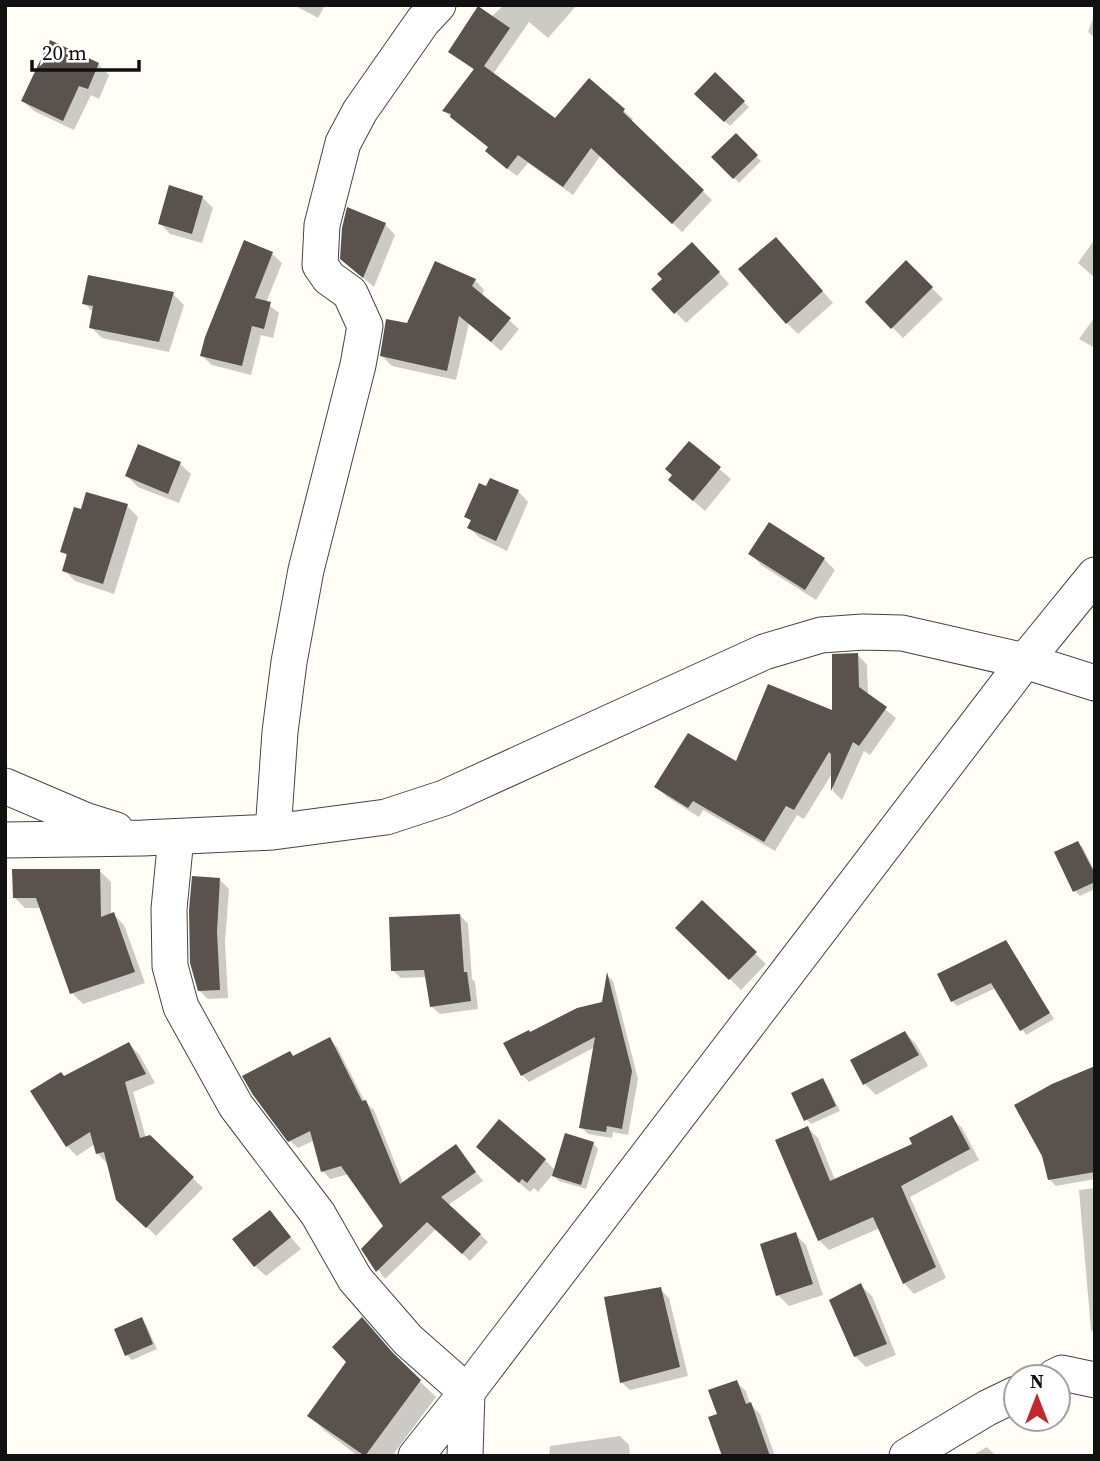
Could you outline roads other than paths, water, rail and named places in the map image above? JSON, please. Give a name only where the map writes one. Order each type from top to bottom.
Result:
[{"type":"street","points":[[274,832],[280,732],[289,662],[306,570],[358,365],[365,326],[349,293],[329,278],[320,265],[322,225],[342,143],[383,77],[423,21],[438,5]]},
{"type":"street","points":[[416,1456],[1025,661],[1095,575]]},
{"type":"street","points":[[5,840],[274,832],[386,817],[444,797],[764,652],[821,635],[902,633],[1025,661],[1095,683]]},
{"type":"street","points":[[5,786],[87,821],[160,837]]},
{"type":"street","points":[[160,837],[169,909],[170,966],[181,1007],[236,1106],[318,1214],[355,1279],[408,1340],[467,1392]]},
{"type":"street","points":[[1072,1375],[1095,1380]]},
{"type":"street","points":[[465,1456],[467,1392]]},
{"type":"street","points":[[907,1456],[1002,1401]]}]
